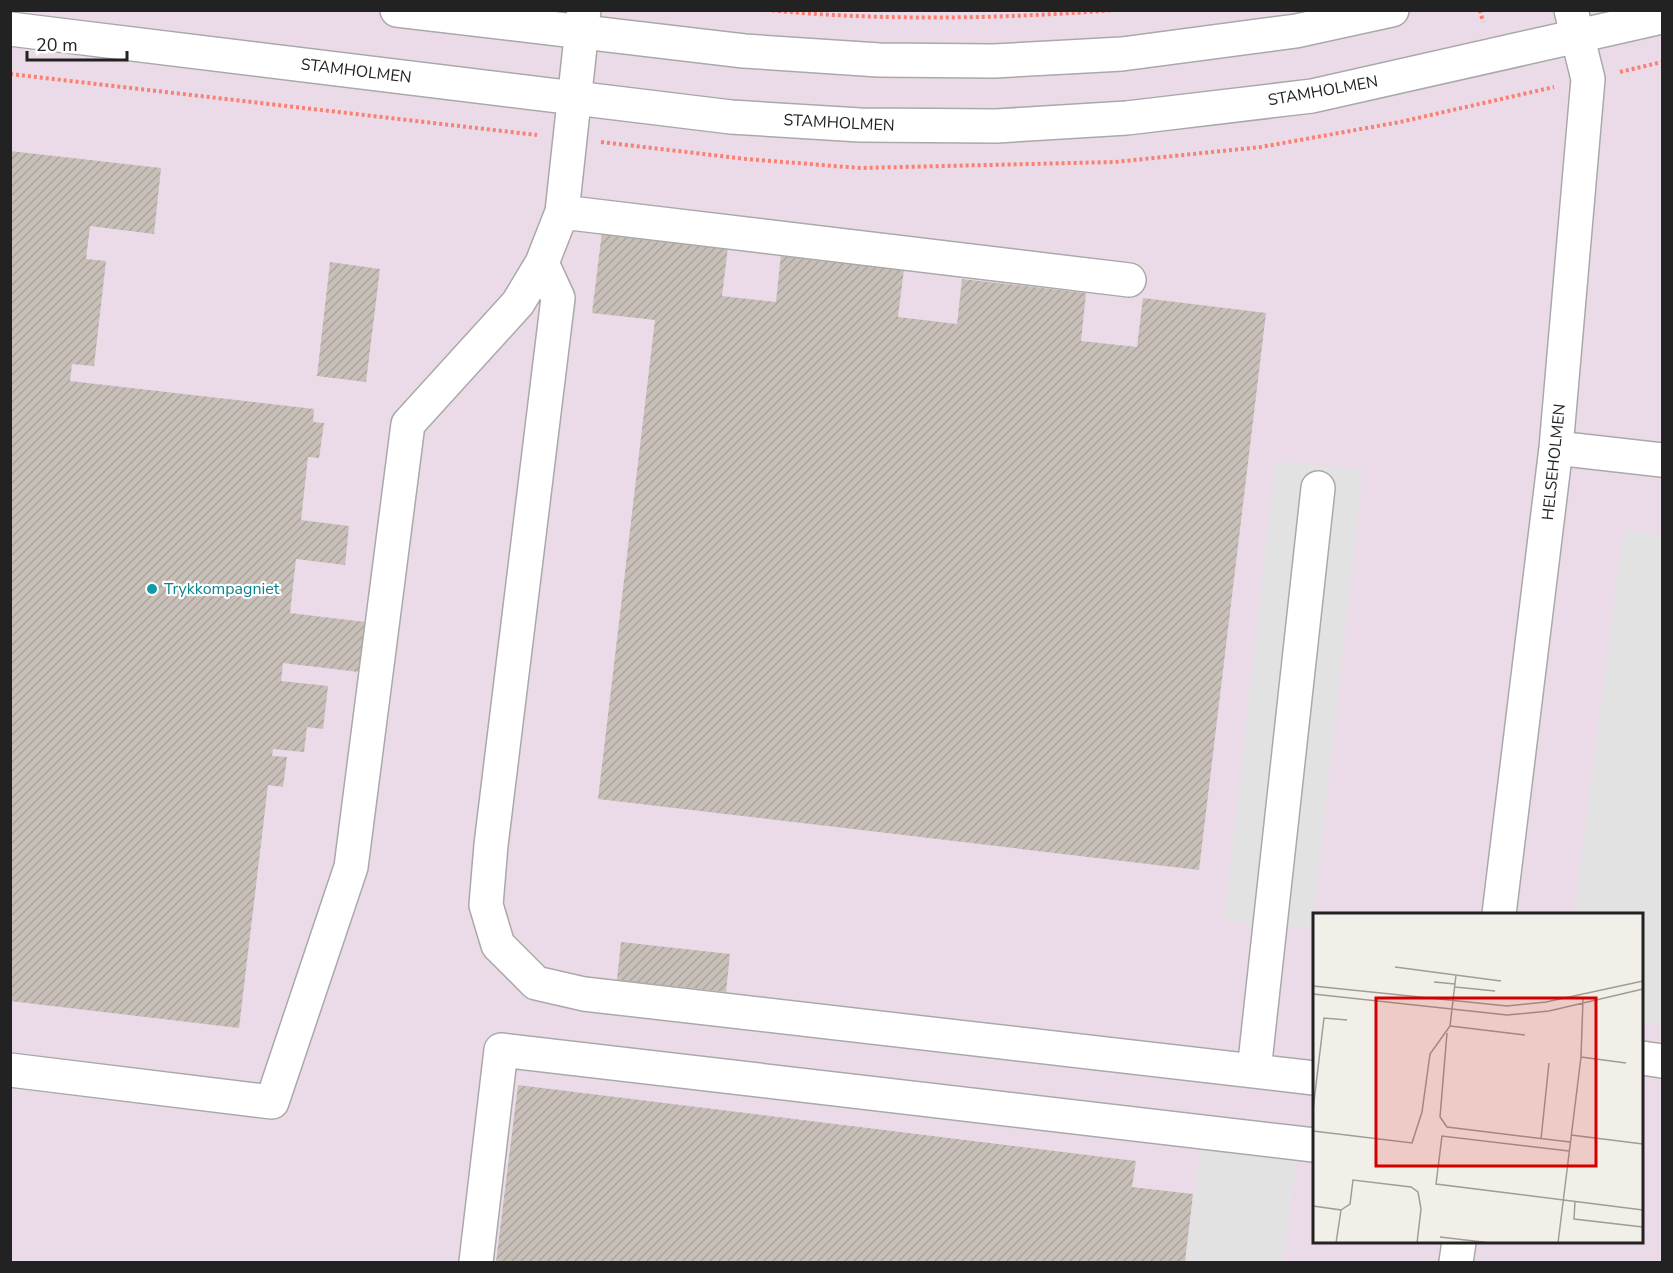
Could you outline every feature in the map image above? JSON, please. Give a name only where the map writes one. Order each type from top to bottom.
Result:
[{"type":"street","points":[[397,10],[583,22],[744,51],[879,60],[994,61],[1122,54],[1296,31],[1392,10]]},
{"type":"street","name":"STAMHOLMEN","points":[[10,28],[731,117],[860,125],[996,126],[1127,118],[1312,96],[1574,24],[1662,17]]},
{"type":"street","points":[[10,1070],[272,1102],[351,867],[408,424],[518,303],[542,263],[562,213],[583,22]]},
{"type":"street","name":"HELSEHOLMEN","points":[[1499,913],[1557,448],[1588,79],[1574,24]]},
{"type":"street","points":[[562,213],[1129,280]]},
{"type":"street","points":[[542,263],[558,298],[491,845],[486,905],[498,945],[536,983],[584,994],[1313,1078]]},
{"type":"street","points":[[1557,448],[1662,460]]},
{"type":"street","points":[[1254,1071],[1318,488]]},
{"type":"street","points":[[476,1263],[501,1050],[1313,1145]]},
{"type":"street","points":[[1643,1058],[1662,1061]]},
{"type":"street","points":[[1456,1263],[1459,1243]]},
{"type":"path","points":[[766,10],[824,16],[935,19],[1053,15],[1114,10]]},
{"type":"shaded area","points":[[10,11],[1662,11],[1662,1262],[11,1262]]},
{"type":"shaded area","points":[[1275,461],[1363,470],[1312,929],[1224,920]]},
{"type":"shaded area","points":[[1623,530],[1662,535],[1662,1025],[1643,1022],[1643,913],[1574,913]]},
{"type":"shaded area","points":[[1201,1144],[1297,1156],[1283,1262],[1185,1262]]},
{"type":"building","name":"Trykkompagniet","points":[[10,151],[161,168],[154,234],[90,226],[86,259],[106,261],[94,366],[72,364],[70,381],[314,409],[313,422],[324,423],[319,458],[308,457],[301,520],[349,526],[345,565],[296,559],[290,613],[365,622],[359,672],[283,663],[281,681],[328,686],[323,729],[307,727],[304,752],[273,749],[272,756],[287,757],[283,787],[268,785],[239,1028],[10,1001]]},
{"type":"building","points":[[602,232],[728,247],[722,296],[776,302],[781,254],[904,269],[898,317],[957,324],[962,279],[1086,293],[1081,341],[1137,347],[1143,298],[1266,313],[1199,870],[598,799],[655,320],[592,313]]},
{"type":"building","points":[[330,262],[380,269],[366,382],[317,376]]},
{"type":"building","points":[[621,942],[730,954],[726,992],[617,980]]},
{"type":"building","points":[[518,1085],[1136,1161],[1132,1187],[1193,1194],[1185,1262],[496,1262]]},
{"type":"place","name":"Trykkompagniet","points":[[152,589]]}]
